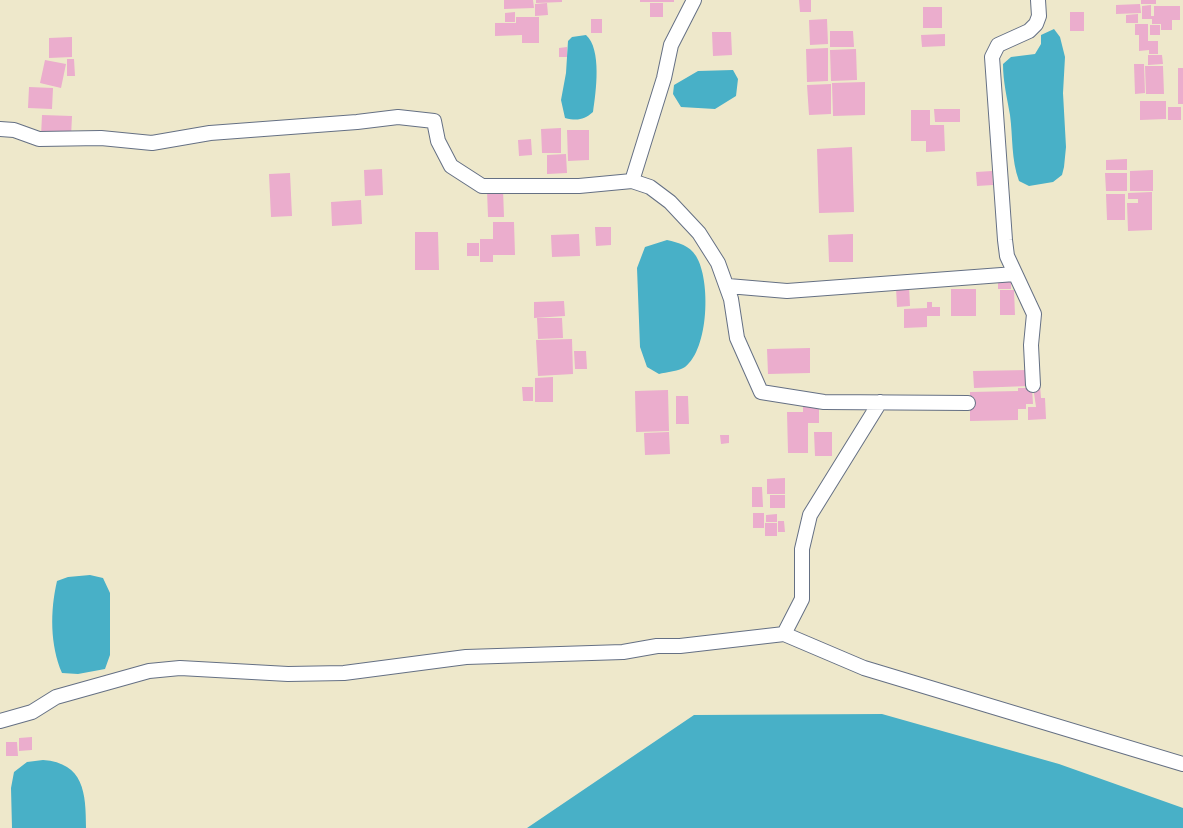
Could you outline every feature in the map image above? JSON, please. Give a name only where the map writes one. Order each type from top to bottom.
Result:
[{"type":"street","points":[[632,181],[664,78],[671,45],[694,0]]},
{"type":"street","points":[[1032,385],[1030,345],[1034,314],[1007,256],[992,57],[998,45],[1029,32],[1036,24],[1039,16],[1038,0]]},
{"type":"street","points":[[0,129],[14,130],[39,140],[101,138],[152,143],[210,133],[358,122],[398,117],[434,121],[438,141],[451,166],[482,186],[579,186],[632,181],[650,187],[687,218],[718,263],[728,286],[736,338],[761,392],[824,402],[968,403]]},
{"type":"street","points":[[728,286],[787,291],[1015,274]]},
{"type":"street","points":[[784,634],[802,599],[802,549],[810,515],[880,402]]},
{"type":"street","points":[[0,721],[32,712],[56,697],[149,671],[180,668],[288,674],[344,673],[466,657],[623,652],[657,646],[680,646],[784,634],[873,671],[1183,764]]},
{"type":"water","points":[[1054,29],[1060,37],[1065,57],[1063,93],[1066,147],[1064,167],[1062,175],[1053,182],[1029,186],[1019,181],[1015,164],[1003,64],[1011,57],[1035,54],[1041,44],[1041,35]]},
{"type":"water","points":[[586,35],[594,50],[597,71],[593,112],[587,117],[580,119],[565,118],[561,100],[566,73],[568,41],[572,37]]},
{"type":"water","points":[[733,70],[738,79],[736,96],[715,109],[681,107],[673,94],[674,85],[698,71]]},
{"type":"water","points":[[667,240],[680,243],[696,256],[704,281],[705,314],[699,345],[693,358],[683,368],[659,374],[647,367],[640,347],[637,268],[645,247]]},
{"type":"water","points":[[90,575],[103,578],[110,593],[110,655],[105,669],[78,674],[62,673],[55,651],[52,628],[53,604],[57,581],[68,577]]},
{"type":"water","points":[[882,714],[1059,764],[1183,808],[1183,828],[527,828],[694,715]]},
{"type":"water","points":[[43,760],[57,762],[75,774],[83,792],[86,828],[12,828],[11,788],[14,772],[27,762]]},
{"type":"building","points":[[504,0],[533,0],[534,8],[504,9]]},
{"type":"building","points":[[536,0],[562,0],[562,2],[536,3]]},
{"type":"building","points":[[640,0],[674,0],[674,2],[640,2]]},
{"type":"building","points":[[799,0],[811,0],[811,12],[800,12]]},
{"type":"building","points":[[1141,0],[1156,0],[1156,4],[1141,4]]},
{"type":"building","points":[[547,3],[548,15],[535,16],[535,4]]},
{"type":"building","points":[[650,3],[663,3],[663,17],[650,17]]},
{"type":"building","points":[[1140,4],[1141,13],[1116,14],[1116,5]]},
{"type":"building","points":[[1151,5],[1151,16],[1154,16],[1154,6],[1180,6],[1180,20],[1172,20],[1172,30],[1161,30],[1161,24],[1152,24],[1152,19],[1142,19],[1142,6]]},
{"type":"building","points":[[923,7],[942,7],[942,28],[923,28]]},
{"type":"building","points":[[515,12],[515,22],[505,22],[505,13]]},
{"type":"building","points":[[1070,12],[1084,12],[1084,31],[1070,31]]},
{"type":"building","points":[[1138,14],[1138,23],[1126,23],[1126,15]]},
{"type":"building","points":[[516,17],[539,17],[539,43],[522,43],[522,35],[495,36],[495,23],[516,23]]},
{"type":"building","points":[[591,19],[602,19],[602,33],[591,33]]},
{"type":"building","points":[[827,19],[828,44],[810,45],[809,20]]},
{"type":"building","points":[[1135,24],[1148,24],[1148,41],[1158,41],[1158,54],[1149,54],[1149,50],[1139,51],[1139,35],[1135,35]]},
{"type":"building","points":[[1150,25],[1160,25],[1160,35],[1150,35]]},
{"type":"building","points":[[830,31],[853,31],[854,47],[830,47]]},
{"type":"building","points":[[712,32],[731,32],[732,55],[713,56]]},
{"type":"building","points":[[945,34],[945,46],[922,47],[921,35]]},
{"type":"building","points":[[72,37],[72,57],[49,58],[49,38]]},
{"type":"building","points":[[567,47],[567,57],[559,57],[559,48]]},
{"type":"building","points":[[828,48],[828,81],[807,82],[806,49]]},
{"type":"building","points":[[856,49],[857,80],[831,81],[830,50]]},
{"type":"building","points":[[1148,55],[1162,55],[1163,64],[1148,65]]},
{"type":"building","points":[[67,59],[74,59],[75,76],[67,76]]},
{"type":"building","points":[[45,60],[66,64],[61,88],[40,83]]},
{"type":"building","points":[[1134,64],[1144,64],[1145,93],[1135,94]]},
{"type":"building","points":[[1145,66],[1163,66],[1164,94],[1146,94]]},
{"type":"building","points":[[1178,68],[1183,68],[1183,104],[1178,104]]},
{"type":"building","points":[[865,82],[865,115],[833,116],[832,83]]},
{"type":"building","points":[[831,84],[831,114],[809,115],[807,85]]},
{"type":"building","points":[[29,87],[53,88],[52,109],[28,108]]},
{"type":"building","points":[[1140,101],[1166,101],[1166,119],[1140,120]]},
{"type":"building","points":[[1168,107],[1181,107],[1181,120],[1168,120]]},
{"type":"building","points":[[934,109],[960,109],[960,122],[935,122]]},
{"type":"building","points":[[911,110],[930,110],[930,125],[944,125],[945,151],[926,152],[926,141],[911,141]]},
{"type":"building","points":[[42,115],[72,116],[71,137],[41,136]]},
{"type":"building","points":[[561,128],[561,153],[542,153],[541,129]]},
{"type":"building","points":[[567,130],[589,130],[589,160],[568,161]]},
{"type":"building","points":[[531,139],[532,155],[519,156],[518,140]]},
{"type":"building","points":[[852,147],[854,212],[819,213],[817,149]]},
{"type":"building","points":[[566,154],[567,173],[547,174],[547,155]]},
{"type":"building","points":[[1127,159],[1127,170],[1106,170],[1106,160]]},
{"type":"building","points":[[382,169],[383,195],[365,196],[364,170]]},
{"type":"building","points":[[1153,170],[1153,191],[1130,191],[1130,171]]},
{"type":"building","points":[[992,171],[993,185],[977,186],[976,172]]},
{"type":"building","points":[[290,173],[292,216],[271,217],[269,174]]},
{"type":"building","points":[[1105,173],[1127,173],[1127,191],[1106,191]]},
{"type":"building","points":[[503,189],[504,217],[488,217],[487,190]]},
{"type":"building","points":[[1152,192],[1152,230],[1128,231],[1127,203],[1138,203],[1138,199],[1128,199],[1128,193]]},
{"type":"building","points":[[1106,194],[1125,194],[1125,220],[1107,220]]},
{"type":"building","points":[[361,200],[362,224],[332,226],[331,202]]},
{"type":"building","points":[[493,222],[514,222],[515,255],[493,255],[493,262],[480,262],[480,239],[493,239]]},
{"type":"building","points":[[595,227],[611,227],[611,245],[596,246]]},
{"type":"building","points":[[415,232],[438,232],[439,270],[415,270]]},
{"type":"building","points":[[579,234],[580,256],[552,257],[551,235]]},
{"type":"building","points":[[853,234],[853,262],[829,262],[828,235]]},
{"type":"building","points":[[467,243],[479,243],[479,256],[467,256]]},
{"type":"building","points":[[998,277],[1011,277],[1011,289],[998,289]]},
{"type":"building","points":[[909,286],[910,306],[897,307],[896,287]]},
{"type":"building","points":[[951,289],[976,289],[976,316],[951,316]]},
{"type":"building","points":[[1000,290],[1014,290],[1015,315],[1000,315]]},
{"type":"building","points":[[564,301],[565,316],[534,318],[534,302]]},
{"type":"building","points":[[927,302],[932,302],[932,307],[940,307],[940,316],[927,316],[927,327],[904,328],[904,309],[927,308]]},
{"type":"building","points":[[537,318],[562,318],[563,338],[538,339]]},
{"type":"building","points":[[572,339],[573,374],[538,376],[536,340]]},
{"type":"building","points":[[810,348],[810,373],[768,374],[767,349]]},
{"type":"building","points":[[574,351],[586,351],[587,369],[575,369]]},
{"type":"building","points":[[1029,370],[1029,386],[974,388],[973,371]]},
{"type":"building","points":[[553,377],[553,402],[535,402],[535,378]]},
{"type":"building","points":[[1033,386],[1040,386],[1041,398],[1045,398],[1046,419],[1028,420],[1028,407],[1036,407]]},
{"type":"building","points":[[522,387],[533,387],[533,401],[523,401]]},
{"type":"building","points":[[1018,388],[1032,388],[1033,404],[1026,404],[1026,409],[1018,409],[1018,420],[970,421],[970,392],[1018,391]]},
{"type":"building","points":[[668,390],[669,431],[636,432],[635,391]]},
{"type":"building","points":[[676,396],[688,396],[689,424],[676,424]]},
{"type":"building","points":[[803,405],[819,405],[819,423],[808,423],[808,453],[788,453],[787,412],[803,412]]},
{"type":"building","points":[[669,432],[670,454],[645,455],[644,433]]},
{"type":"building","points":[[814,432],[832,432],[832,456],[815,456]]},
{"type":"building","points":[[720,435],[729,435],[729,443],[721,444]]},
{"type":"building","points":[[785,478],[785,494],[767,494],[767,479]]},
{"type":"building","points":[[752,487],[762,487],[763,507],[752,507]]},
{"type":"building","points":[[770,495],[785,495],[785,508],[770,508]]},
{"type":"building","points":[[753,513],[764,513],[764,528],[753,528]]},
{"type":"building","points":[[777,514],[777,522],[766,522],[766,515]]},
{"type":"building","points":[[778,521],[784,521],[785,532],[778,532]]},
{"type":"building","points":[[765,523],[777,523],[777,536],[765,536]]},
{"type":"building","points":[[32,737],[32,750],[19,751],[19,738]]},
{"type":"building","points":[[6,742],[17,742],[18,756],[6,756]]}]
